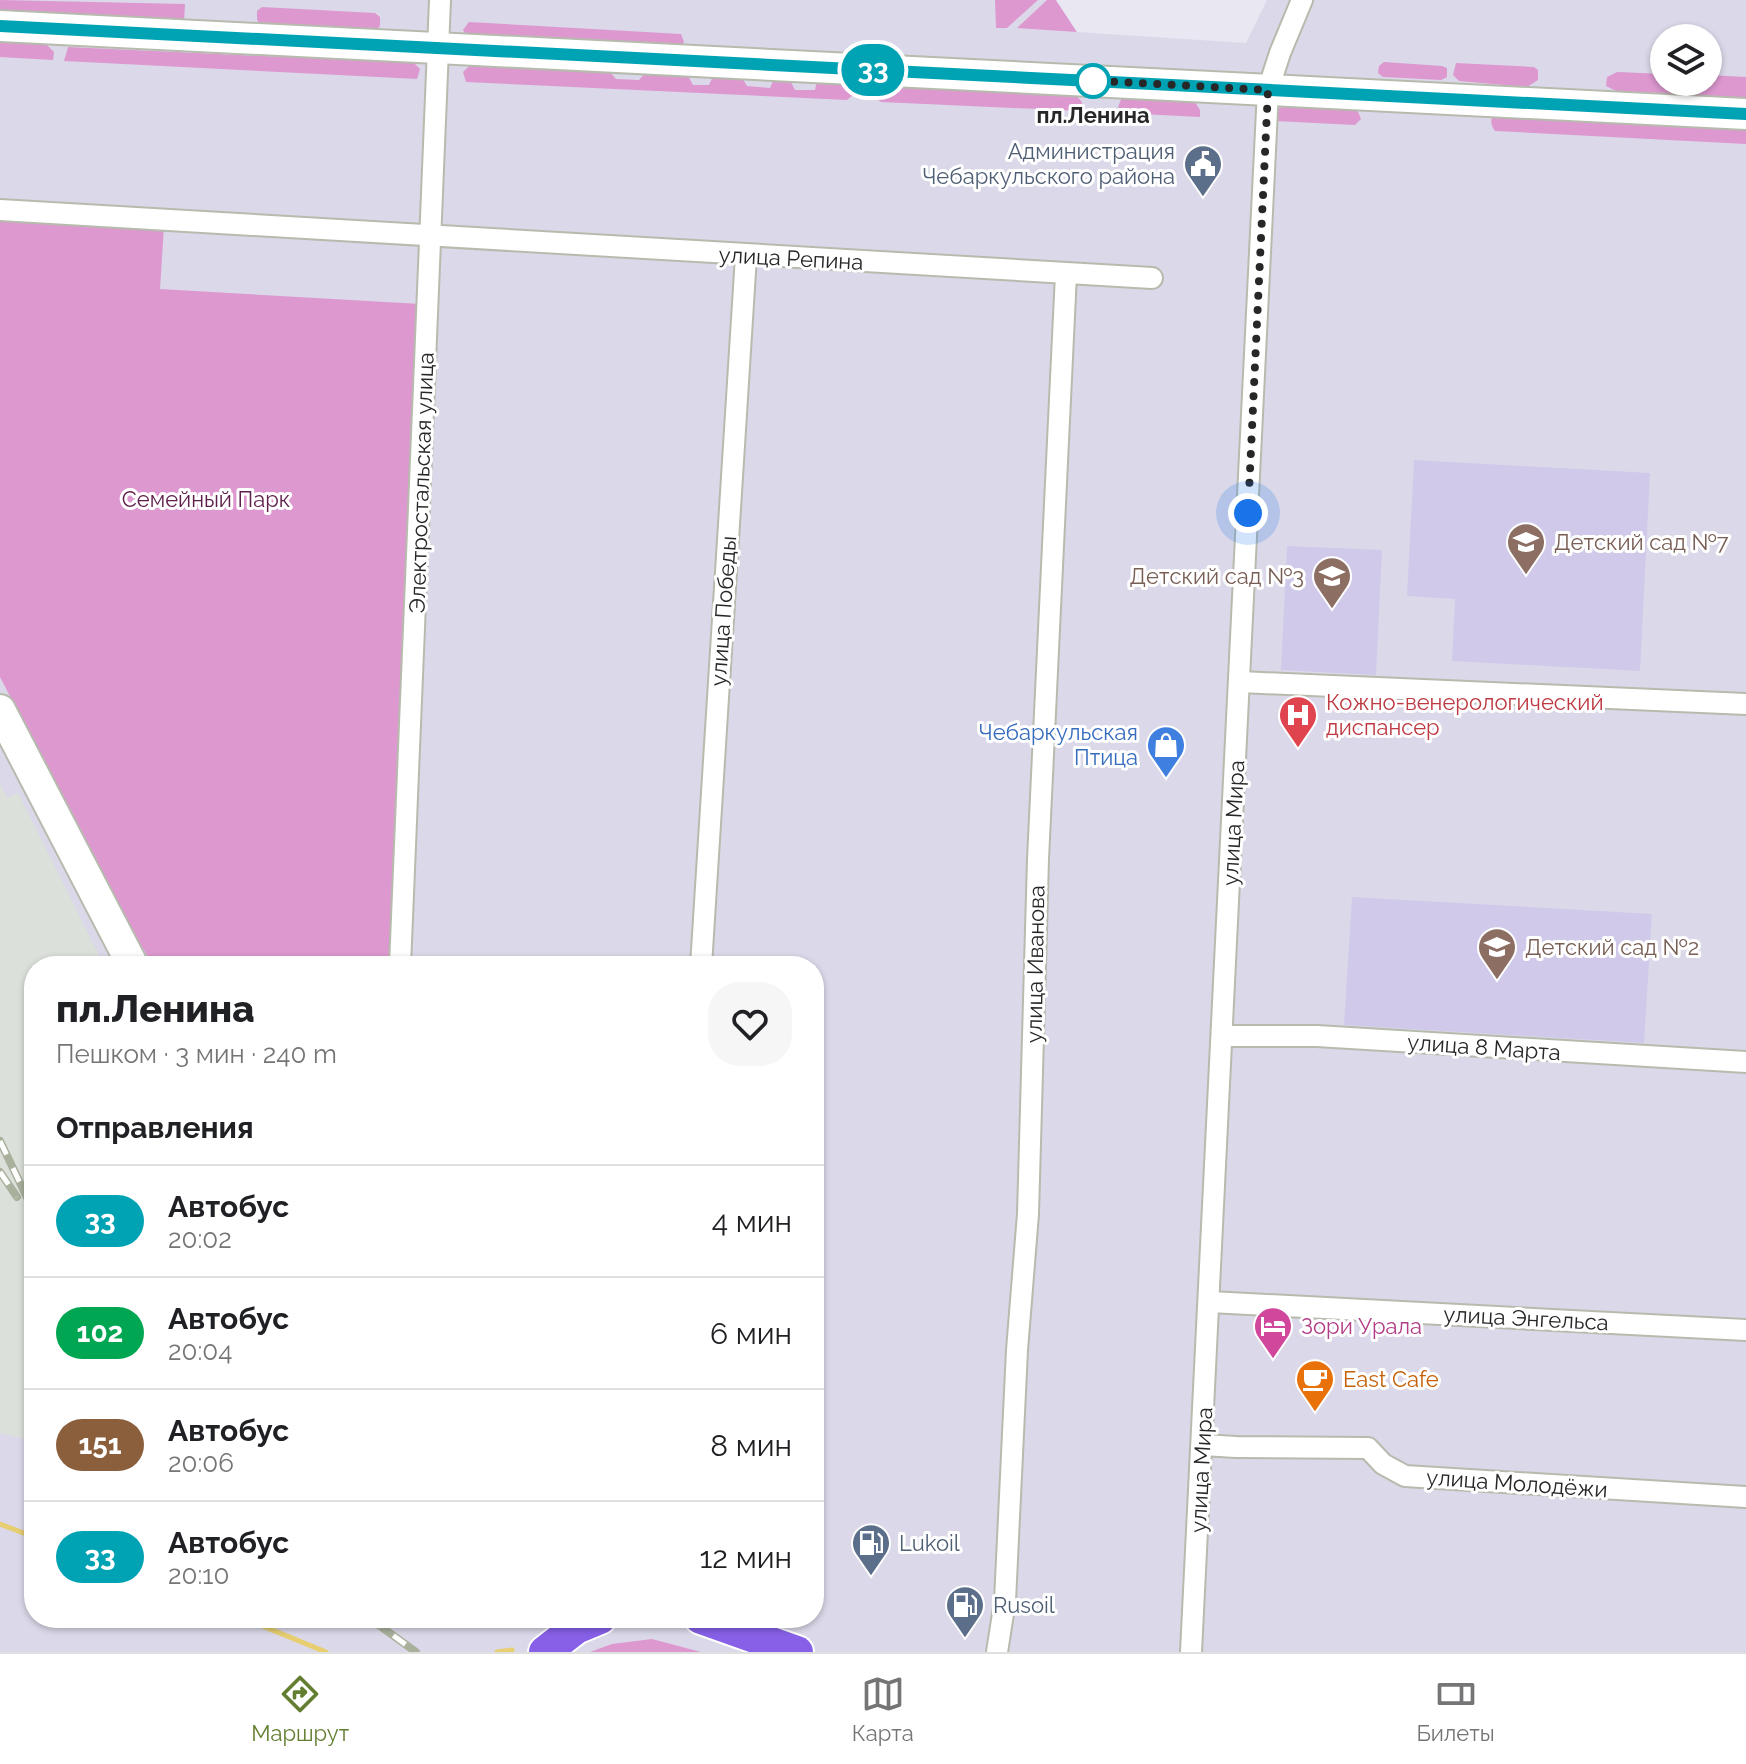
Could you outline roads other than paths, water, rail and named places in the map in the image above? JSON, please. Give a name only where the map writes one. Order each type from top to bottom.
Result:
[{"type":"main road","points":[[534,1652],[542,1628]]},
{"type":"main road","points":[[545,1652],[577,1628]]},
{"type":"main road","points":[[729,1628],[797,1652]]},
{"type":"street","name":"Электростальская улица","points":[[400,956],[440,0]]},
{"type":"street","name":"улица Мира","points":[[1191,1652],[1268,90],[1302,0]]},
{"type":"street","points":[[0,26],[1746,114]]},
{"type":"street","name":"улица Репина","points":[[0,210],[1152,278]]},
{"type":"street","name":"улица Победы","points":[[702,956],[746,256]]},
{"type":"street","name":"улица Иванова","points":[[997,1652],[1005,1601],[1017,1350],[1028,1214],[1038,859],[1066,274]]},
{"type":"street","points":[[1240,682],[1746,704]]},
{"type":"street","points":[[0,710],[128,956]]},
{"type":"street","name":"улица 8 Марта","points":[[1222,1036],[1317,1036],[1746,1062]]},
{"type":"street","name":"улица Энгельса","points":[[1210,1302],[1746,1330]]},
{"type":"street","name":"улица Молодёжи","points":[[1203,1445],[1368,1448],[1383,1464],[1405,1476],[1746,1497]]},
{"type":"waterway","points":[[0,1524],[24,1533]]},
{"type":"waterway","points":[[267,1628],[326,1652]]},
{"type":"waterway","points":[[497,1652],[512,1650]]},
{"type":"railway","points":[[0,1141],[24,1191]]},
{"type":"railway","points":[[0,1172],[17,1197]]},
{"type":"railway","points":[[383,1628],[416,1652]]},
{"type":"place","name":"пл.Ленина","points":[[1093,81]]},
{"type":"place","name":"Администрация Чебаркульского района","points":[[1203,198]]},
{"type":"place","name":"Детский сад №7","points":[[1526,576]]},
{"type":"place","name":"Детский сад №3","points":[[1332,610]]},
{"type":"place","name":"Кожно-венерологический диспансер","points":[[1298,749]]},
{"type":"place","name":"Чебаркульская Птица","points":[[1166,779]]},
{"type":"place","name":"Детский сад №2","points":[[1497,981]]},
{"type":"place","name":"Зори Урала","points":[[1273,1360]]},
{"type":"place","name":"East Cafe","points":[[1315,1413]]},
{"type":"place","name":"Lukoil","points":[[871,1577]]},
{"type":"place","name":"Rusoil","points":[[965,1639]]},
{"type":"park label","name":"Семейный Парк","points":[[206,499]]}]
